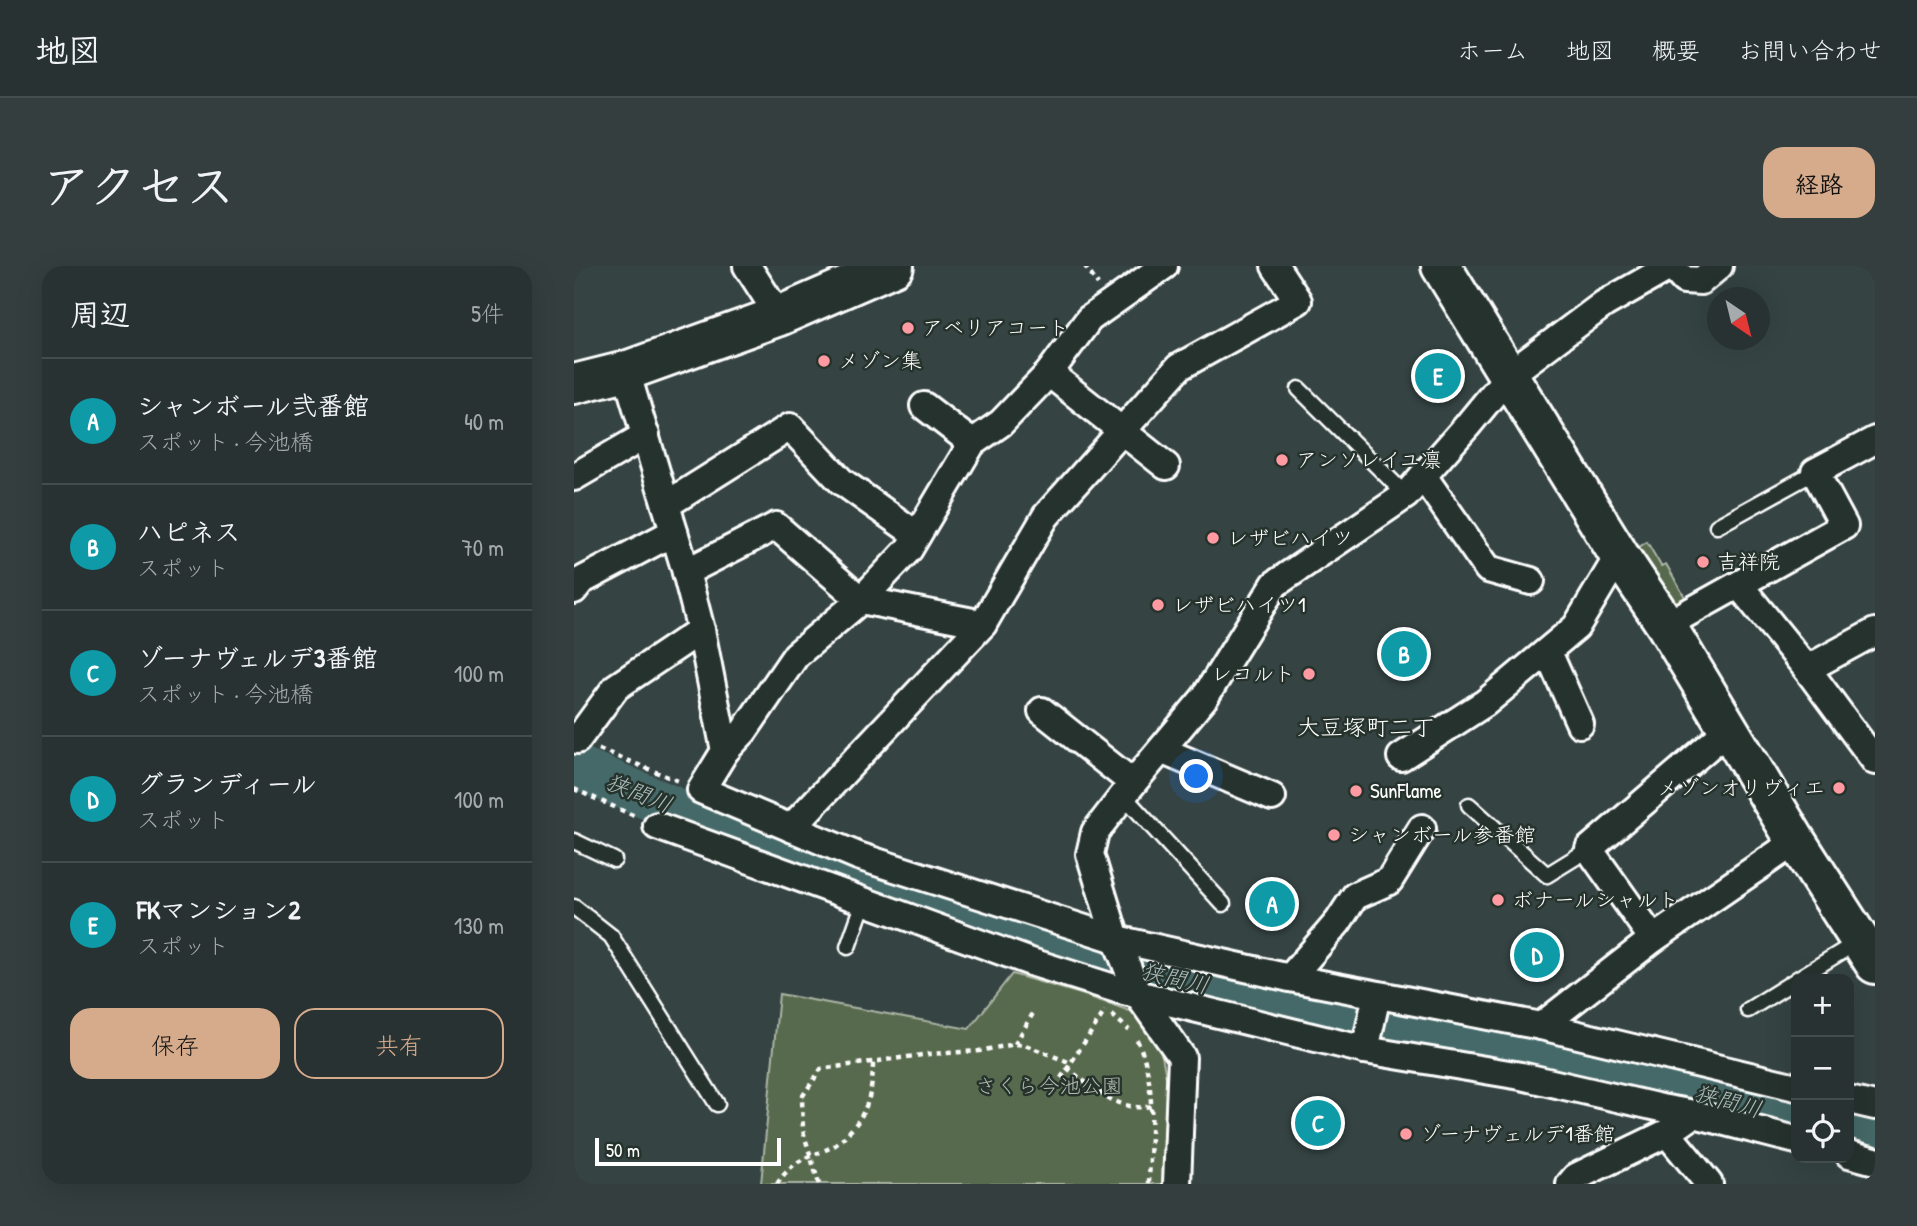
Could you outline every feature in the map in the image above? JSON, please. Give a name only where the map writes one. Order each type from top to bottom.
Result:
[{"type":"street","points":[[747,266],[779,316]]},
{"type":"street","points":[[574,384],[626,371],[779,316],[894,266]]},
{"type":"street","points":[[1164,266],[1089,318],[1049,373],[1001,423],[972,443],[909,549],[861,600],[796,655],[744,731],[725,751],[701,790],[858,856],[1116,939],[1290,978],[1541,1026],[1791,1086]]},
{"type":"street","points":[[792,828],[983,624],[1046,516],[1179,366],[1298,301],[1275,266]]},
{"type":"street","points":[[1441,266],[1619,555],[1667,625],[1796,841],[1867,952]]},
{"type":"street","points":[[1177,1184],[1182,1057],[1122,999],[1116,939],[1090,854],[1095,832],[1205,697],[1275,584],[1406,495],[1509,375],[1604,304],[1671,266],[1684,280],[1702,281],[1719,266]]},
{"type":"street","points":[[626,371],[687,572],[725,751]]},
{"type":"street","points":[[1049,373],[1167,466]]},
{"type":"street","points":[[924,406],[972,443]]},
{"type":"street","points":[[666,505],[790,427],[841,481],[917,535]]},
{"type":"street","points":[[574,478],[646,435]]},
{"type":"street","points":[[1667,625],[1844,526],[1815,472],[1875,440]]},
{"type":"street","points":[[1423,475],[1488,569],[1531,580]]},
{"type":"street","points":[[687,572],[776,526],[861,600],[983,624]]},
{"type":"street","points":[[574,590],[581,581],[674,532]]},
{"type":"street","points":[[1401,757],[1485,703],[1576,627],[1619,555]]},
{"type":"street","points":[[1738,585],[1807,669],[1875,761]]},
{"type":"street","points":[[577,740],[616,687],[701,630]]},
{"type":"street","points":[[1807,669],[1875,632]]},
{"type":"street","points":[[1548,652],[1580,724]]},
{"type":"street","points":[[1042,712],[1128,789]]},
{"type":"street","points":[[1653,939],[1589,849],[1729,729]]},
{"type":"street","points":[[1161,750],[1272,797]]},
{"type":"street","points":[[657,826],[1031,962],[1122,999],[1365,1050],[1521,1076],[1694,1114],[1791,1139]]},
{"type":"street","points":[[1290,978],[1338,922],[1355,896],[1389,881],[1422,828]]},
{"type":"street","points":[[1541,1026],[1653,939],[1796,841]]},
{"type":"street","points":[[1365,1050],[1377,995]]},
{"type":"street","points":[[1854,1101],[1875,1106]]},
{"type":"street","points":[[1576,1182],[1667,1133],[1694,1114]]},
{"type":"street","points":[[1667,1133],[1709,1184]]},
{"type":"street","points":[[1854,1155],[1875,1161]]},
{"type":"lane","points":[[1299,389],[1406,495]]},
{"type":"lane","points":[[1717,526],[1815,472]]},
{"type":"lane","points":[[1128,789],[1223,904]]},
{"type":"lane","points":[[1469,805],[1547,875],[1589,849]]},
{"type":"lane","points":[[574,841],[614,860]]},
{"type":"lane","points":[[848,947],[864,902]]},
{"type":"lane","points":[[574,908],[611,936],[717,1104]]},
{"type":"lane","points":[[1812,974],[1867,952]]},
{"type":"lane","points":[[1748,1010],[1791,984]]},
{"type":"path","points":[[577,740],[701,790]]},
{"type":"path","points":[[574,789],[657,826]]},
{"type":"path","points":[[1061,1078],[1122,999]]},
{"type":"path","points":[[1122,999],[1127,1027],[1144,1057],[1151,1106],[1149,1184]]},
{"type":"path","points":[[1015,1044],[1035,1010]]},
{"type":"path","points":[[819,1184],[803,1131],[802,1097],[821,1069],[929,1054],[979,1051],[1015,1044],[1025,1045],[1071,1063]]},
{"type":"path","points":[[776,1184],[787,1169],[810,1155],[838,1144],[857,1124],[868,1103],[873,1083],[873,1061]]},
{"type":"path","points":[[1067,1068],[1125,1106],[1151,1106]]},
{"type":"green space","points":[[1647,542],[1661,566],[1666,564],[1686,599],[1676,605],[1639,547]]},
{"type":"green space","name":"さくら今池公園","points":[[1012,974],[1136,1013],[1161,1051],[1170,1096],[1166,1184],[761,1184],[779,994],[969,1029]]},
{"type":"waterway","name":"狭間川","points":[[574,766],[752,842],[880,891],[1062,949],[1156,974],[1564,1065],[1699,1092],[1791,1118]]},
{"type":"waterway","name":"狭間川","points":[[1854,1134],[1875,1140]]},
{"type":"place","name":"アベリアコート","points":[[908,328]]},
{"type":"place","name":"メゾン集","points":[[824,361]]},
{"type":"place","name":"FKマンション2","points":[[1438,376]]},
{"type":"place","name":"アンソレイユ凛","points":[[1282,460]]},
{"type":"place","name":"レザビハイツ","points":[[1213,538]]},
{"type":"place","name":"吉祥院","points":[[1703,562]]},
{"type":"place","name":"レザビハイツ1","points":[[1158,605]]},
{"type":"place","name":"ハピネス","points":[[1404,654]]},
{"type":"place","name":"レコルト","points":[[1309,674]]},
{"type":"place","name":"メゾンオリヴィエ","points":[[1839,788]]},
{"type":"place","name":"SunFlame","points":[[1356,791]]},
{"type":"place","name":"シャンボール参番館","points":[[1334,835]]},
{"type":"place","name":"ボナールシャルト","points":[[1498,900]]},
{"type":"place","name":"シャンボール弐番館","points":[[1272,904]]},
{"type":"place","name":"グランディール","points":[[1537,955]]},
{"type":"place","name":"ゾーナヴェルデ3番館","points":[[1318,1123]]},
{"type":"place","name":"ゾーナヴェルデ1番館","points":[[1406,1134]]},
{"type":"district","name":"大豆塚町二丁","points":[[1366,727]]}]
